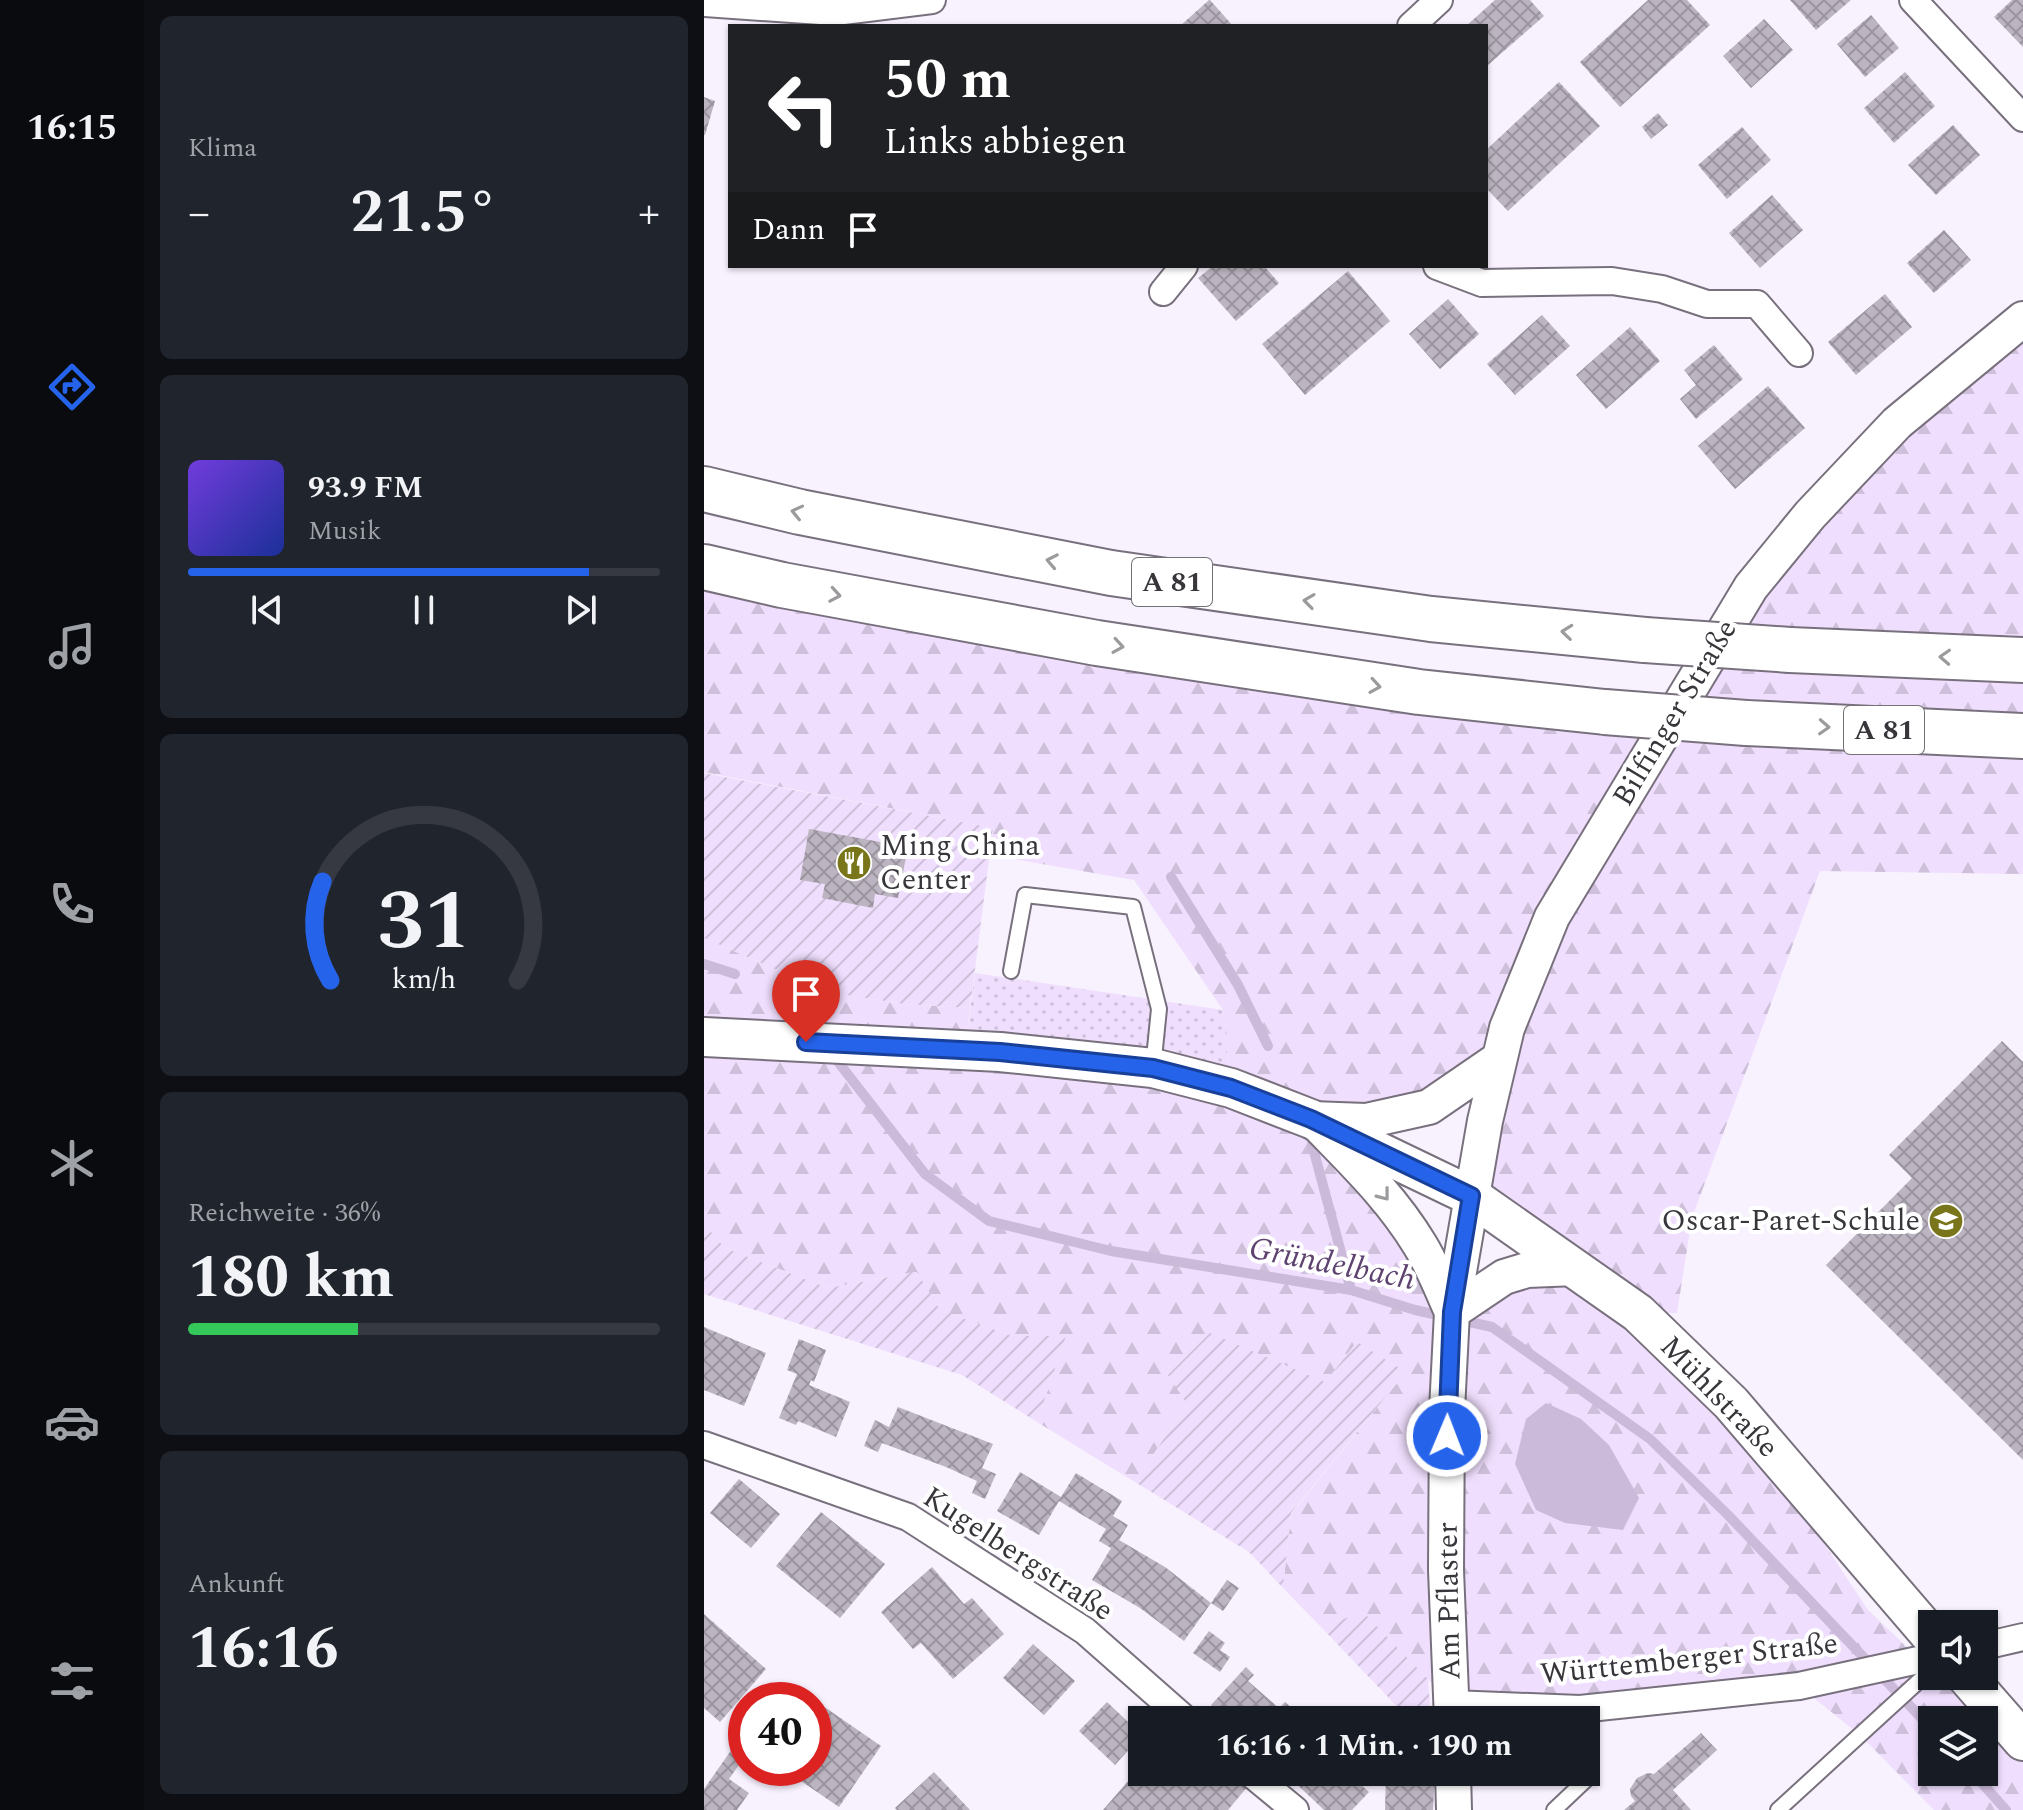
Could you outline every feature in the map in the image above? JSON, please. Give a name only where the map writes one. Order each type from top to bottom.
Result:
[{"type":"highway","name":"A 81","points":[[704,489],[800,512],[1111,573],[1431,619],[1645,640],[2023,660]]},
{"type":"highway","name":"A 81","points":[[704,567],[782,585],[1097,643],[1419,692],[1746,723],[2023,736]]},
{"type":"main road","name":"Mühlstraße","points":[[704,1037],[1000,1052],[1153,1068],[1231,1088],[1311,1119],[1471,1196],[1638,1313],[1731,1403],[1918,1621]]},
{"type":"main road","points":[[1978,1690],[2023,1741]]},
{"type":"street","points":[[704,3],[835,12],[932,0]]},
{"type":"street","points":[[1413,24],[1439,0]]},
{"type":"street","points":[[1913,0],[2023,118]]},
{"type":"street","points":[[1163,292],[1182,268]]},
{"type":"street","points":[[1442,268],[1482,283],[1612,281],[1662,289],[1707,304],[1757,304],[1799,353]]},
{"type":"street","name":"Bilfinger Straße","points":[[1471,1196],[1507,1028],[1552,917],[1751,587],[1810,515],[1897,423],[2023,319]]},
{"type":"street","points":[[1311,1119],[1366,1121],[1429,1107],[1499,1059]]},
{"type":"street","points":[[1311,1119],[1373,1181],[1400,1216],[1420,1245],[1452,1312],[1504,1277],[1527,1270],[1576,1268]]},
{"type":"street","name":"Am Pflaster","points":[[1452,1706],[1446,1570],[1448,1349],[1471,1196]]},
{"type":"street","name":"Kugelbergstraße","points":[[704,1445],[908,1517],[1085,1631],[1170,1706]]},
{"type":"street","points":[[1998,1643],[2023,1637]]},
{"type":"street","name":"Württemberger Straße","points":[[1600,1715],[1918,1669]]},
{"type":"street","points":[[1266,1786],[1295,1810]]},
{"type":"street","points":[[1453,1786],[1454,1810]]},
{"type":"lane","points":[[1011,971],[1025,895],[1133,907],[1159,1009],[1153,1068]]},
{"type":"lane","points":[[1778,1810],[1918,1678]]},
{"type":"lane","points":[[1554,1810],[1579,1786]]},
{"type":"green space","points":[[2023,319],[2023,874],[1820,871],[1692,1218],[1677,1313],[1640,1313],[1731,1403],[1868,1610],[1918,1658],[1918,1690],[1952,1690],[1969,1706],[1918,1706],[1918,1786],[1998,1786],[1998,1733],[2023,1757],[2023,1810],[1934,1810],[1860,1735],[1799,1686],[1452,1704],[1363,1612],[1321,1627],[1283,1588],[1291,1514],[1406,1372],[1357,1342],[1325,1382],[1187,1404],[1135,1482],[1037,1422],[1066,1336],[1012,1336],[939,1310],[916,1272],[828,1288],[725,1248],[704,1224],[704,938],[828,992],[904,1004],[970,1008],[965,1050],[1231,1087],[1223,1010],[1134,880],[990,855],[993,828],[704,772],[704,559],[1664,716],[1751,587]],"holes":[[[1499,1060],[1471,1196],[1575,1268],[1452,1312],[1312,1118],[1429,1107]]]},
{"type":"green space","points":[[704,773],[993,828],[970,1008],[904,1004],[828,992],[704,938]]},
{"type":"green space","points":[[975,973],[1223,1010],[1231,1088],[965,1051]]},
{"type":"green space","points":[[704,1224],[725,1248],[828,1288],[917,1272],[940,1310],[1012,1336],[1066,1336],[1037,1422],[962,1375],[704,1294]]},
{"type":"green space","points":[[1210,1333],[1325,1382],[1357,1342],[1406,1372],[1291,1513],[1283,1588],[1249,1552],[1135,1482],[1187,1404],[1168,1375]]},
{"type":"green space","points":[[1363,1612],[1428,1679],[1430,1706],[1397,1706],[1321,1627]]},
{"type":"shaded area","points":[[1546,1403],[1581,1419],[1609,1445],[1639,1498],[1623,1530],[1565,1523],[1536,1510],[1515,1464],[1526,1419]]},
{"type":"building","points":[[1209,0],[1231,24],[1182,24]]},
{"type":"building","points":[[1495,0],[1530,0],[1544,16],[1488,65],[1488,24],[1468,24]]},
{"type":"building","points":[[1648,0],[1687,0],[1710,25],[1620,107],[1580,62]]},
{"type":"building","points":[[1790,0],[1851,0],[1816,30]]},
{"type":"building","points":[[2012,0],[2023,0],[2023,47],[1994,17]]},
{"type":"building","points":[[1871,15],[1899,48],[1865,77],[1837,44]]},
{"type":"building","points":[[1764,19],[1793,50],[1751,88],[1723,56]]},
{"type":"building","points":[[1905,72],[1935,106],[1894,143],[1864,108]]},
{"type":"building","points":[[1559,82],[1600,126],[1508,211],[1488,190],[1488,148]]},
{"type":"building","points":[[704,97],[715,101],[705,135],[704,135]]},
{"type":"building","points":[[1658,113],[1668,125],[1651,139],[1642,127]]},
{"type":"building","points":[[1953,125],[1980,155],[1936,195],[1908,165]]},
{"type":"building","points":[[1742,127],[1771,160],[1727,199],[1698,165]]},
{"type":"building","points":[[1772,195],[1803,230],[1760,268],[1729,233]]},
{"type":"building","points":[[1944,230],[1971,260],[1934,293],[1907,263]]},
{"type":"building","points":[[1210,268],[1266,268],[1279,283],[1236,321],[1198,278]]},
{"type":"building","points":[[1348,271],[1390,321],[1305,395],[1262,344]]},
{"type":"building","points":[[1885,294],[1912,327],[1856,375],[1828,342]]},
{"type":"building","points":[[1448,299],[1479,334],[1440,369],[1409,334]]},
{"type":"building","points":[[1542,315],[1570,346],[1515,395],[1487,364]]},
{"type":"building","points":[[1630,327],[1660,361],[1606,409],[1576,375]]},
{"type":"building","points":[[1714,345],[1743,379],[1696,419],[1680,399],[1696,385],[1684,370]]},
{"type":"building","points":[[1768,386],[1805,428],[1735,489],[1698,446]]},
{"type":"building","name":"Ming China Center","points":[[809,829],[908,847],[898,898],[875,894],[873,908],[822,898],[825,884],[800,880]]},
{"type":"building","name":"Oscar-Paret-Schule","points":[[2002,1041],[2023,1062],[2023,1460],[1826,1265],[1912,1178],[1889,1155]]},
{"type":"building","points":[[704,1327],[766,1353],[744,1406],[704,1390]]},
{"type":"building","points":[[799,1339],[826,1350],[814,1382],[811,1380],[809,1385],[850,1402],[836,1437],[798,1421],[796,1425],[779,1418],[797,1374],[787,1370]]},
{"type":"building","points":[[898,1407],[993,1444],[982,1468],[996,1474],[985,1499],[972,1493],[977,1481],[946,1467],[882,1443],[878,1452],[864,1446],[875,1420],[889,1427]]},
{"type":"building","points":[[1020,1472],[1061,1497],[1076,1473],[1122,1501],[1113,1516],[1128,1525],[1119,1540],[1165,1567],[1211,1603],[1184,1641],[1140,1608],[1092,1580],[1111,1548],[1099,1541],[1106,1529],[1059,1501],[1039,1535],[997,1511]]},
{"type":"building","points":[[739,1479],[780,1514],[751,1548],[710,1513]]},
{"type":"building","points":[[821,1512],[885,1564],[840,1618],[776,1566]]},
{"type":"building","points":[[932,1567],[964,1604],[972,1598],[1004,1634],[953,1679],[921,1643],[913,1649],[881,1612]]},
{"type":"building","points":[[1227,1580],[1239,1588],[1223,1611],[1211,1603]]},
{"type":"building","points":[[704,1614],[766,1669],[755,1682],[728,1682],[728,1713],[720,1722],[704,1708]]},
{"type":"building","points":[[1209,1631],[1225,1643],[1220,1650],[1230,1657],[1220,1672],[1193,1653]]},
{"type":"building","points":[[1033,1644],[1075,1681],[1044,1715],[1003,1678]]},
{"type":"building","points":[[1246,1667],[1254,1675],[1248,1681],[1277,1706],[1212,1706]]},
{"type":"building","points":[[1107,1702],[1128,1722],[1128,1751],[1115,1765],[1079,1731]]},
{"type":"building","points":[[832,1712],[881,1746],[839,1807],[808,1786],[832,1786]]},
{"type":"building","points":[[1701,1733],[1717,1750],[1673,1790],[1691,1810],[1624,1810],[1635,1801],[1630,1789],[1637,1778],[1654,1774]]},
{"type":"building","points":[[728,1755],[728,1786],[739,1786],[749,1793],[737,1810],[704,1810],[704,1789]]},
{"type":"building","points":[[934,1772],[970,1810],[895,1808]]},
{"type":"building","points":[[1128,1781],[1128,1786],[1248,1786],[1228,1810],[1103,1810]]},
{"type":"building","points":[[1299,1786],[1362,1786],[1369,1792],[1352,1810],[1324,1810]]},
{"type":"building","points":[[1386,1786],[1434,1786],[1433,1810],[1385,1810]]},
{"type":"waterway","points":[[1171,877],[1238,985],[1268,1046]]},
{"type":"waterway","name":"Gründelbach","points":[[704,964],[735,974]]},
{"type":"waterway","name":"Gründelbach","points":[[832,1054],[925,1174],[989,1221],[1111,1251],[1351,1290],[1415,1310],[1492,1327],[1650,1439],[1728,1515],[1918,1714]]},
{"type":"waterway","points":[[1312,1144],[1351,1290]]},
{"type":"waterway","name":"Gründelbach","points":[[1985,1786],[2006,1810]]},
{"type":"place","name":"Ming China Center","points":[[854,863]]},
{"type":"place","name":"Oscar-Paret-Schule","points":[[1946,1221]]},
{"type":"route","points":[[806,1042],[1000,1052],[1153,1068],[1231,1088],[1311,1119],[1471,1196],[1448,1349],[1447,1436]]}]
